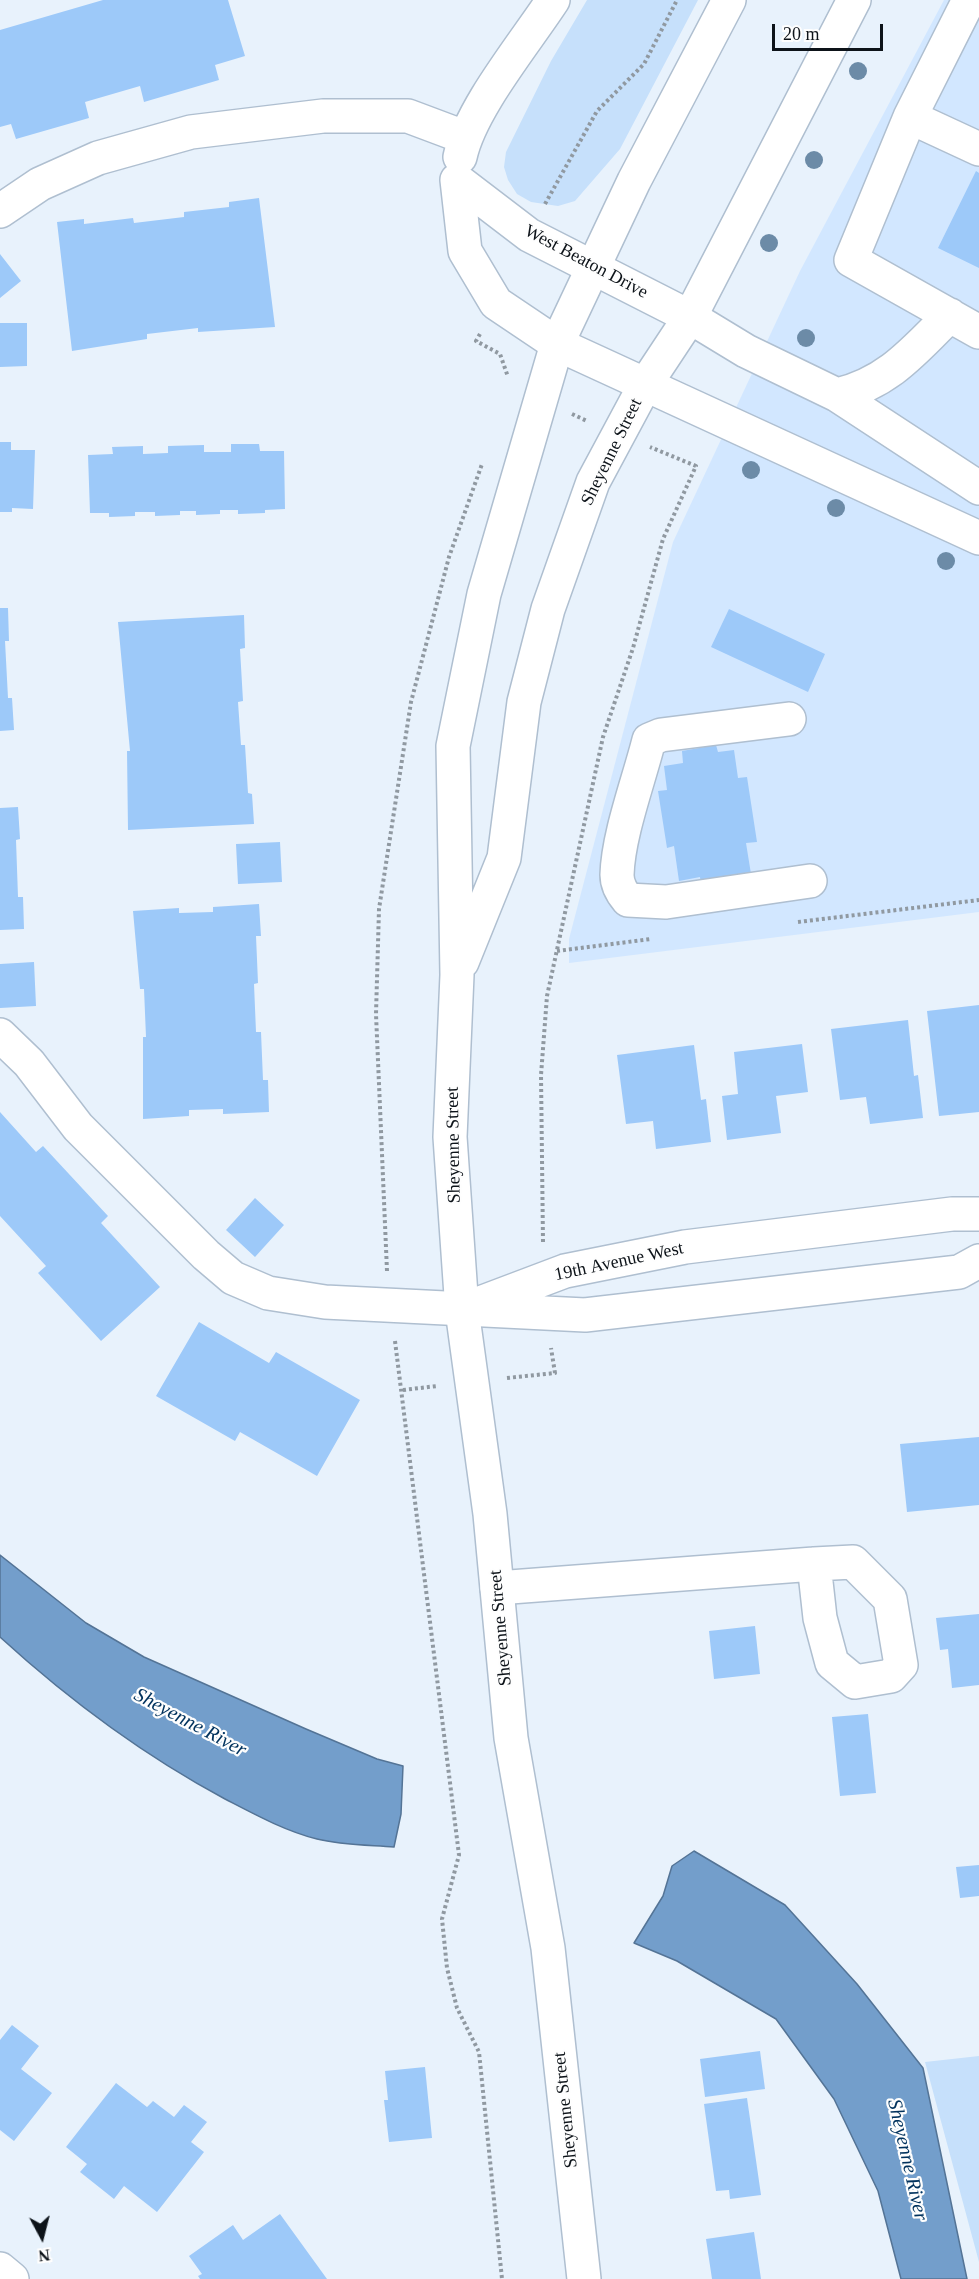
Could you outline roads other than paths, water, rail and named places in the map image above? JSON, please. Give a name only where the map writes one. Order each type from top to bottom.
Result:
[{"type":"main road","points":[[554,0],[464,137],[458,180],[465,251],[496,303],[557,344],[979,538]]},
{"type":"main road","name":"Sheyenne Street","points":[[584,2279],[548,1948],[512,1738],[497,1588],[462,1310],[450,1137],[457,975],[453,746],[484,594],[557,344],[634,181],[729,0]]},
{"type":"main road","name":"Sheyenne Street","points":[[457,975],[504,858],[525,702],[548,609],[593,482],[645,385],[690,317],[854,0]]},
{"type":"main road","points":[[969,0],[910,117],[851,260],[979,332]]},
{"type":"main road","points":[[0,211],[40,184],[98,158],[191,132],[323,116],[408,116],[464,137]]},
{"type":"main road","points":[[910,117],[979,148]]},
{"type":"main road","name":"West Beaton Drive","points":[[458,180],[529,235],[690,317],[746,351],[837,395],[979,488]]},
{"type":"main road","points":[[837,395],[860,389],[904,362],[950,315]]},
{"type":"main road","points":[[789,719],[661,735],[649,740],[623,838],[616,877],[621,891],[628,900],[645,902],[666,902],[810,881]]},
{"type":"main road","points":[[0,1035],[29,1063],[78,1126],[206,1255],[233,1278],[268,1293],[325,1302],[585,1315],[959,1272],[979,1261]]},
{"type":"main road","name":"19th Avenue West","points":[[462,1310],[566,1271],[685,1247],[952,1214],[979,1214]]},
{"type":"main road","points":[[497,1588],[814,1564]]},
{"type":"main road","points":[[0,2269],[12,2279]]},
{"type":"water","name":"Sheyenne River","points":[[0,1555],[86,1623],[144,1657],[377,1759],[403,1766],[401,1814],[394,1847],[326,1841],[281,1827],[195,1782],[108,1725],[53,1683],[0,1637]]},
{"type":"water","name":"Sheyenne River","points":[[694,1851],[785,1905],[857,1984],[923,2068],[967,2279],[901,2279],[878,2191],[834,2099],[776,2019],[677,1961],[634,1943],[663,1896],[672,1866]]}]
